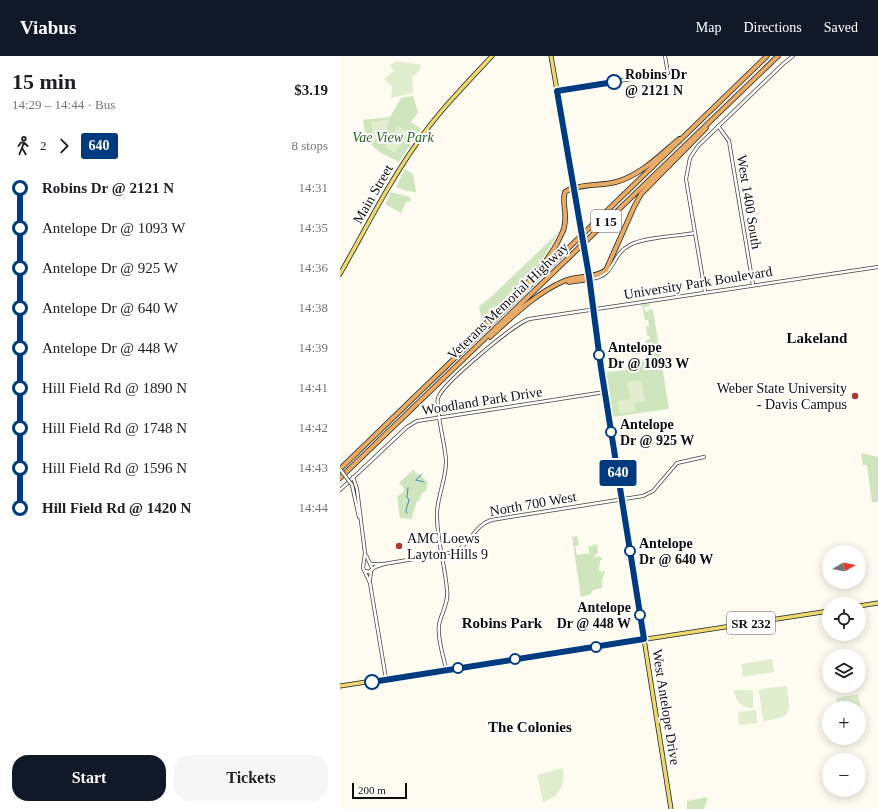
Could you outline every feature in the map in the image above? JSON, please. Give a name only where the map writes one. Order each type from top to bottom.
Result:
[{"type":"highway","name":"Veterans Memorial Highway","points":[[340,469],[767,56]]},
{"type":"highway","name":"Veterans Memorial Highway","points":[[340,478],[778,56]]},
{"type":"highway","points":[[480,343],[545,292],[559,284],[589,277],[601,273],[608,268],[634,207],[643,192],[730,105],[733,99]]},
{"type":"highway","points":[[438,373],[545,262],[561,235],[565,225],[566,214],[564,193],[567,190],[613,182],[632,176],[646,167],[697,125]]},
{"type":"main road","name":"Main Street","points":[[340,274],[401,166],[417,143],[448,103],[492,56]]},
{"type":"main road","name":"West Antelope Drive","points":[[551,56],[589,277],[605,392],[671,809]]},
{"type":"main road","points":[[866,605],[878,603]]},
{"type":"main road","name":"SR 232","points":[[340,686],[822,612]]},
{"type":"street","points":[[557,91],[668,73],[665,56]]},
{"type":"street","points":[[705,292],[686,179],[687,165],[692,153],[718,126],[782,64],[793,56]]},
{"type":"street","name":"West 1400 South","points":[[718,126],[729,141],[753,285]]},
{"type":"street","points":[[589,277],[598,278],[606,274],[618,254],[632,244],[695,233]]},
{"type":"street","name":"University Park Boulevard","points":[[440,417],[438,404],[439,396],[481,354],[522,322],[594,309],[878,267]]},
{"type":"street","name":"Woodland Park Drive","points":[[340,490],[407,427],[417,421],[605,392]]},
{"type":"street","points":[[440,417],[446,460],[437,513],[448,595],[439,628],[446,670]]},
{"type":"street","name":"North 700 West","points":[[384,564],[442,555],[461,549],[479,527],[491,520],[643,496],[653,491],[674,465],[685,460],[704,457]]},
{"type":"street","points":[[340,469],[352,485],[360,520]]},
{"type":"street","points":[[353,477],[357,489],[365,553],[363,568],[370,583],[386,679]]},
{"type":"street","points":[[365,553],[371,564],[370,583]]},
{"type":"street","points":[[364,564],[367,562],[371,564],[384,564]]},
{"type":"street","points":[[365,571],[384,564]]},
{"type":"green space","points":[[397,61],[421,65],[420,70],[412,77],[413,93],[391,98],[392,87],[384,79],[394,72],[390,65]]},
{"type":"green space","name":"Vae View Park","points":[[413,96],[418,112],[411,122],[421,129],[399,162],[378,151],[374,147],[367,137],[363,120],[390,117],[401,98]]},
{"type":"green space","points":[[389,119],[386,133],[374,142],[371,122]]},
{"type":"green space","points":[[398,126],[408,133],[395,153],[385,147]]},
{"type":"green space","points":[[405,169],[413,174],[416,192],[406,191],[396,187]]},
{"type":"green space","points":[[391,192],[410,197],[411,201],[406,202],[401,213],[385,204]]},
{"type":"green space","points":[[559,232],[540,263],[482,322],[479,306],[491,297]]},
{"type":"green space","points":[[649,303],[650,306],[644,307],[645,311],[648,312],[649,309],[653,310],[669,409],[613,417],[606,372],[634,369],[638,361],[644,360],[646,357],[646,341],[650,338],[647,336],[646,327],[649,326],[648,320],[645,320],[642,306],[640,305]]},
{"type":"green space","points":[[639,380],[642,382],[645,401],[634,403],[636,411],[620,414],[617,401],[630,399],[627,382]]},
{"type":"green space","points":[[861,453],[878,457],[878,502],[872,502],[867,465],[863,465]]},
{"type":"green space","points":[[415,468],[414,471],[418,475],[420,474],[428,483],[427,490],[422,493],[419,501],[417,501],[412,517],[413,519],[400,518],[397,497],[404,491],[404,488],[399,483]]},
{"type":"green space","points":[[577,536],[579,545],[575,546],[577,555],[591,553],[589,552],[588,547],[597,544],[598,553],[594,556],[599,556],[602,558],[602,560],[600,560],[599,571],[601,571],[601,575],[602,571],[605,571],[602,580],[602,588],[581,597],[572,537]]},
{"type":"green space","points":[[772,659],[774,672],[743,677],[741,664]]},
{"type":"green space","points":[[787,686],[789,708],[785,716],[763,721],[760,689]]},
{"type":"green space","points":[[734,690],[751,690],[753,692],[753,708],[745,707],[740,704],[736,698]]},
{"type":"green space","points":[[858,694],[860,701],[837,701],[836,698]]},
{"type":"green space","points":[[756,710],[757,723],[739,725],[738,712]]},
{"type":"green space","points":[[563,768],[564,774],[560,790],[549,800],[543,802],[537,775]]},
{"type":"green space","points":[[708,797],[704,809],[687,809],[687,801]]},
{"type":"waterway","points":[[416,480],[421,475]]},
{"type":"waterway","points":[[416,480],[424,482]]},
{"type":"waterway","points":[[407,513],[406,510],[409,500],[407,497],[408,488]]},
{"type":"bus line","name":"640","points":[[372,682],[644,639],[601,368],[589,276],[557,91],[614,82]]},
{"type":"place","name":"Robins Dr @ 2121 N","points":[[614,82]]},
{"type":"place","name":"Antelope Dr @ 1093 W","points":[[599,355]]},
{"type":"place","name":"Weber State University - Davis Campus","points":[[855,396]]},
{"type":"place","name":"Antelope Dr @ 925 W","points":[[611,432]]},
{"type":"place","name":"AMC Loews Layton Hills 9","points":[[399,546]]},
{"type":"place","name":"Antelope Dr @ 640 W","points":[[630,551]]},
{"type":"place","name":"Antelope Dr @ 448 W","points":[[640,615]]},
{"type":"district","name":"Lakeland","points":[[817,338]]},
{"type":"district","name":"Robins Park","points":[[502,623]]},
{"type":"district","name":"The Colonies","points":[[530,727]]}]
